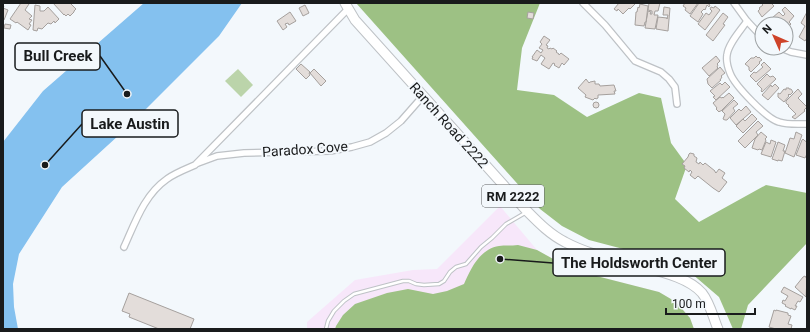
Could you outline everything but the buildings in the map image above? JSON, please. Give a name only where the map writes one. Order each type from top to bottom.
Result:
[{"type":"main road","name":"Ranch Road 2222","points":[[347,6],[355,20],[541,226],[564,242],[599,255],[674,276],[690,283],[701,292],[709,304],[718,329]]},
{"type":"street","points":[[583,3],[605,25],[635,61],[661,72],[669,79],[675,87],[677,104]]},
{"type":"street","points":[[734,3],[754,28]]},
{"type":"street","points":[[124,247],[152,192],[167,179],[195,165],[347,6]]},
{"type":"street","points":[[747,21],[732,43],[727,54],[727,64],[730,74],[736,84],[767,116],[773,120],[780,123],[807,124]]},
{"type":"street","points":[[794,53],[807,55]]},
{"type":"street","name":"Paradox Cove","points":[[195,165],[217,156],[244,153],[330,150],[358,146],[370,142],[386,133],[401,121],[423,96]]},
{"type":"lane","points":[[326,329],[328,321],[334,311],[354,294],[403,281],[424,285],[439,284],[444,281],[450,272],[456,267],[466,264],[481,247],[506,224],[527,211]]},
{"type":"shaded area","points":[[500,206],[537,250],[573,270],[659,292],[676,302],[690,318],[694,329],[307,329],[307,322],[355,280],[413,270],[437,269]]},
{"type":"green space","points":[[356,3],[540,3],[522,48],[517,90],[554,95],[587,117],[639,93],[661,98],[671,143],[687,165],[675,199],[699,222],[766,185],[807,193],[807,243],[748,305],[741,329],[733,329],[719,297],[691,273],[669,261],[589,240],[562,226],[540,209]]},
{"type":"green space","points":[[238,69],[253,85],[241,97],[225,81]]},
{"type":"green space","points":[[518,245],[537,250],[573,270],[659,292],[676,302],[690,318],[694,329],[335,329],[343,315],[355,304],[387,293],[408,289],[433,294],[447,291],[464,284],[477,260],[486,251],[499,246]]},
{"type":"water","points":[[144,3],[242,3],[219,36],[130,125],[62,187],[19,254],[13,284],[14,307],[18,329],[3,329],[3,142],[43,91]]},
{"type":"place","name":"Bull Creek","points":[[127,94]]},
{"type":"place","name":"Lake Austin","points":[[45,165]]},
{"type":"place","name":"The Holdsworth Center","points":[[500,259]]}]
